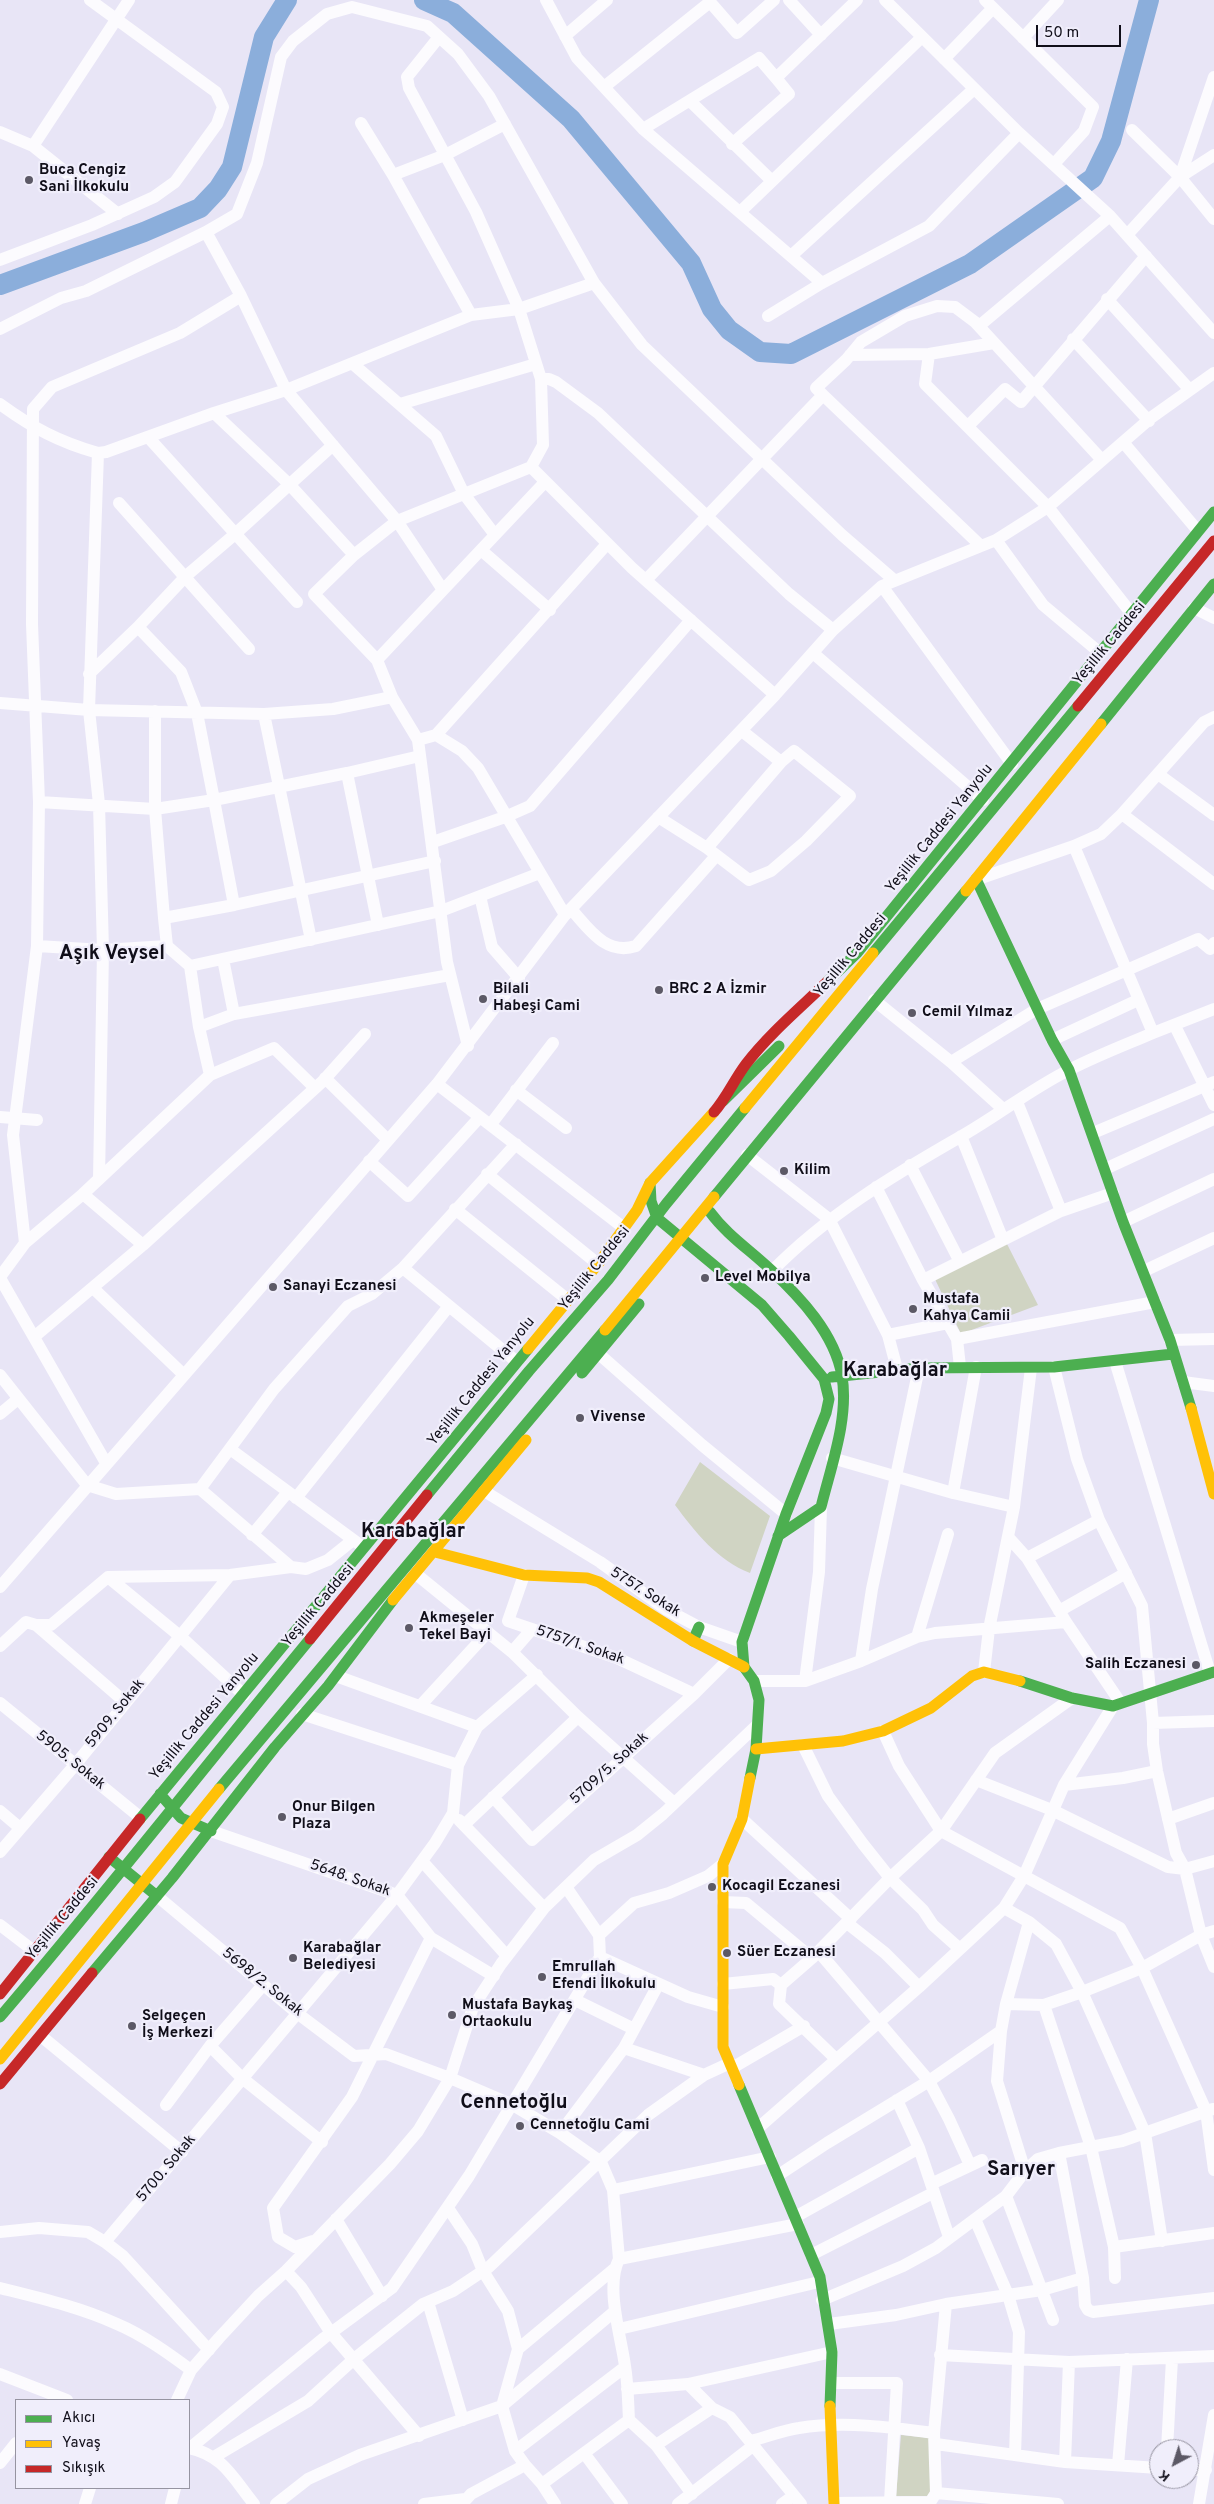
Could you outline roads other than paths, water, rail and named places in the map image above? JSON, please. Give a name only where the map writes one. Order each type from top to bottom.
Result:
[{"type":"main road","name":"Yeşillik Caddesi Yanyolu","points":[[0,1994],[160,1794],[365,1549],[598,1264],[637,1210],[650,1183],[723,1101],[746,1064],[775,1032],[858,953],[1012,764],[1099,652],[1214,512]]},
{"type":"main road","name":"Yeşillik Caddesi","points":[[0,2017],[88,1914],[171,1810],[824,1013],[1214,541]]},
{"type":"main road","points":[[0,2084],[211,1831],[302,1714],[336,1676],[416,1574],[599,1354],[658,1279],[714,1196],[874,1000],[976,879],[1214,584]]},
{"type":"main road","points":[[976,879],[1052,1040],[1069,1070],[1123,1222],[1170,1340],[1200,1439],[1214,1494]]},
{"type":"main road","points":[[723,1101],[804,1023],[824,1013]]},
{"type":"main road","points":[[650,1183],[651,1201],[657,1218],[762,1305],[810,1359],[824,1379],[828,1399],[826,1413],[786,1514],[742,1642],[744,1667],[754,1681],[759,1700],[756,1749],[742,1819],[723,1864],[723,2046],[820,2278],[819,2282],[829,2324],[832,2352],[829,2426],[834,2503]]},
{"type":"main road","points":[[0,2059],[70,1970],[318,1670],[658,1265],[710,1212],[714,1196]]},
{"type":"main road","points":[[710,1212],[722,1229],[772,1271],[821,1327],[838,1361],[842,1375],[842,1416],[821,1507],[778,1536]]},
{"type":"main road","points":[[624,1228],[652,1250],[658,1265],[658,1279]]},
{"type":"main road","points":[[824,1379],[842,1375],[897,1369],[960,1367],[1031,1368],[1115,1362],[1173,1354]]},
{"type":"main road","name":"5757. Sokak","points":[[435,1552],[524,1575],[587,1578],[599,1582],[693,1641],[744,1667]]},
{"type":"main road","points":[[693,1641],[699,1627]]},
{"type":"main road","points":[[756,1749],[843,1742],[883,1732],[931,1708],[972,1676],[984,1672],[1028,1683],[1072,1698],[1117,1704],[1212,1672]]},
{"type":"main road","points":[[160,1794],[171,1810],[190,1826],[211,1831]]},
{"type":"main road","points":[[109,1857],[156,1896]]},
{"type":"street","points":[[0,260],[118,214],[154,197],[174,182],[217,124],[223,107],[216,92],[90,0]]},
{"type":"street","points":[[33,146],[115,18],[129,0]]},
{"type":"street","points":[[546,0],[577,58],[643,129],[822,283]]},
{"type":"street","points":[[565,36],[607,0]]},
{"type":"street","points":[[604,87],[709,1],[737,33],[774,0]]},
{"type":"street","points":[[789,0],[821,35]]},
{"type":"street","points":[[776,78],[857,0]]},
{"type":"street","points":[[885,0],[921,38],[1019,133],[1110,216],[1214,333]]},
{"type":"street","points":[[1024,38],[1058,0]]},
{"type":"street","points":[[944,59],[989,4],[1093,107],[1084,132],[1054,164]]},
{"type":"street","points":[[0,329],[61,298],[86,291],[206,232],[237,214],[257,163],[281,57],[293,41],[327,14],[352,8],[427,26],[458,54],[489,96],[594,283],[642,345],[842,535],[894,580]]},
{"type":"street","points":[[439,37],[407,77],[409,88],[476,212],[519,309],[541,379],[543,445],[531,467],[396,521],[354,554],[314,594],[377,660],[392,697],[418,740],[450,975],[468,1046]]},
{"type":"street","points":[[740,212],[771,180],[921,38]]},
{"type":"street","points":[[643,129],[691,102],[759,58],[789,94],[732,144]]},
{"type":"street","points":[[1180,177],[1214,77]]},
{"type":"street","points":[[791,256],[974,89]]},
{"type":"street","points":[[691,102],[771,180]]},
{"type":"street","points":[[361,122],[393,175],[471,315]]},
{"type":"street","points":[[393,175],[445,155],[505,124]]},
{"type":"street","points":[[1132,130],[1180,177],[1214,219]]},
{"type":"street","points":[[0,132],[33,146],[118,214]]},
{"type":"street","points":[[768,316],[822,283],[929,226],[1019,133]]},
{"type":"street","points":[[1127,235],[1180,177],[1214,156]]},
{"type":"street","points":[[979,326],[1110,216]]},
{"type":"street","points":[[206,232],[241,296],[286,390],[396,521],[443,590]]},
{"type":"street","points":[[968,426],[1005,388],[1021,402],[1107,299],[1146,256]]},
{"type":"street","points":[[0,404],[31,427],[66,444],[98,453],[106,452],[214,413],[286,390],[471,315],[519,309],[594,283]]},
{"type":"street","points":[[25,1243],[13,1135],[37,946],[39,802],[32,624],[32,409],[52,387],[180,333],[241,296]]},
{"type":"street","points":[[1107,299],[1190,390]]},
{"type":"street","points":[[981,546],[816,388],[861,342],[905,316],[937,306],[955,307],[979,326],[1102,460]]},
{"type":"street","points":[[1073,339],[1149,421]]},
{"type":"street","points":[[850,355],[930,354],[994,343]]},
{"type":"street","points":[[930,354],[925,384],[1048,507],[1131,613]]},
{"type":"street","points":[[353,364],[436,436],[464,494],[495,535]]},
{"type":"street","points":[[400,404],[536,364]]},
{"type":"street","points":[[0,1587],[437,1084],[468,1046],[568,912],[776,695],[833,630],[882,586],[996,540],[1048,507],[1149,421],[1214,373]]},
{"type":"street","points":[[541,379],[549,379],[565,387],[598,414],[790,594],[833,630]]},
{"type":"street","points":[[646,580],[823,394]]},
{"type":"street","points":[[214,413],[289,484],[354,554]]},
{"type":"street","points":[[148,437],[296,602]]},
{"type":"street","points":[[1123,442],[1198,531]]},
{"type":"street","points":[[89,674],[138,627],[186,576],[333,445]]},
{"type":"street","points":[[98,453],[89,710],[99,804],[104,950],[99,1179]]},
{"type":"street","points":[[531,467],[646,580],[776,695]]},
{"type":"street","points":[[377,660],[545,482]]},
{"type":"street","points":[[119,503],[249,649]]},
{"type":"street","points":[[996,540],[1043,605],[1099,652]]},
{"type":"street","points":[[418,740],[436,735],[608,544]]},
{"type":"street","points":[[481,550],[550,610]]},
{"type":"street","points":[[882,586],[1012,764]]},
{"type":"street","points":[[1194,608],[1214,618]]},
{"type":"street","points":[[433,842],[505,817],[530,806],[691,620]]},
{"type":"street","points":[[138,627],[181,672],[197,712],[234,905]]},
{"type":"street","points":[[813,653],[983,800]]},
{"type":"street","points":[[0,703],[89,710],[264,714],[333,709],[392,697]]},
{"type":"street","points":[[155,711],[155,808],[167,946],[190,966],[199,1027],[210,1075]]},
{"type":"street","points":[[264,714],[311,940]]},
{"type":"street","points":[[976,879],[1074,846],[1101,834],[1158,774],[1211,723]]},
{"type":"street","points":[[742,731],[781,762]]},
{"type":"street","points":[[436,735],[462,752],[478,768],[505,817],[540,873],[568,912],[612,948],[624,950],[636,946],[712,852],[781,762],[794,752],[850,796],[806,841],[771,871],[750,880],[712,852],[658,818]]},
{"type":"street","points":[[39,802],[155,808],[279,788],[420,756]]},
{"type":"street","points":[[347,773],[378,925]]},
{"type":"street","points":[[1158,774],[1214,814]]},
{"type":"street","points":[[1122,814],[1214,884]]},
{"type":"street","points":[[1074,846],[1153,1033]]},
{"type":"street","points":[[164,918],[369,877],[435,861]]},
{"type":"street","points":[[190,966],[441,911],[540,873]]},
{"type":"street","points":[[480,896],[492,947],[518,978]]},
{"type":"street","points":[[952,1062],[1037,1009],[1127,968],[1198,939],[1210,948],[1214,943]]},
{"type":"street","points":[[37,946],[104,950],[167,946]]},
{"type":"street","points":[[222,958],[234,1014]]},
{"type":"street","points":[[199,1027],[234,1014],[450,975]]},
{"type":"street","points":[[874,1000],[952,1062],[1003,1109]]},
{"type":"street","points":[[1052,1040],[1138,1000]]},
{"type":"street","points":[[772,1271],[801,1242],[829,1219],[910,1165],[1003,1109],[1069,1070],[1153,1033],[1176,1026],[1214,1009]]},
{"type":"street","points":[[1176,1026],[1209,1084],[1214,1105]]},
{"type":"street","points":[[34,1337],[143,1245],[325,1078],[365,1034]]},
{"type":"street","points":[[491,1124],[553,1043]]},
{"type":"street","points":[[106,1463],[0,1277],[25,1243],[83,1194],[210,1075],[274,1048],[314,1088]]},
{"type":"street","points":[[325,1078],[388,1140]]},
{"type":"street","points":[[437,1084],[624,1228]]},
{"type":"street","points":[[1093,1134],[1209,1084]]},
{"type":"street","points":[[516,1090],[566,1128]]},
{"type":"street","points":[[1017,1102],[1061,1211]]},
{"type":"street","points":[[0,1116],[37,1120]]},
{"type":"street","points":[[369,1161],[408,1196],[479,1118]]},
{"type":"street","points":[[1105,1169],[1214,1119]]},
{"type":"street","points":[[961,1136],[1003,1240]]},
{"type":"street","points":[[200,1489],[274,1390],[348,1306],[372,1294],[403,1268],[516,1144]]},
{"type":"street","points":[[747,1155],[829,1219],[888,1336],[897,1369]]},
{"type":"street","points":[[910,1165],[959,1260]]},
{"type":"street","points":[[487,1174],[598,1264]]},
{"type":"street","points":[[1123,1222],[1214,1180]]},
{"type":"street","points":[[876,1188],[923,1280],[957,1339],[960,1367]]},
{"type":"street","points":[[923,1280],[959,1260],[1061,1211],[1113,1193]]},
{"type":"street","points":[[83,1194],[143,1245]]},
{"type":"street","points":[[455,1209],[568,1300]]},
{"type":"street","points":[[1144,1271],[1214,1238]]},
{"type":"street","points":[[403,1268],[517,1362]]},
{"type":"street","points":[[93,1288],[184,1375]]},
{"type":"street","points":[[957,1339],[1155,1302]]},
{"type":"street","points":[[252,1535],[292,1495],[449,1306]]},
{"type":"street","points":[[888,1336],[948,1322]]},
{"type":"street","points":[[1170,1340],[1214,1339]]},
{"type":"street","points":[[599,1354],[702,1445],[786,1514]]},
{"type":"street","points":[[1115,1362],[1212,1672]]},
{"type":"street","points":[[1054,1366],[1076,1459],[1099,1520],[1142,1606],[1153,1723],[1153,1744],[1157,1771],[1176,1853],[1184,1869],[1201,1935],[1214,1967]]},
{"type":"street","points":[[953,1493],[976,1367]]},
{"type":"street","points":[[861,1661],[872,1589],[919,1368]]},
{"type":"street","points":[[984,1672],[989,1629],[1014,1507],[1031,1368]]},
{"type":"street","points":[[0,1375],[87,1485],[116,1494],[200,1489],[291,1567]]},
{"type":"street","points":[[1183,1382],[1214,1386]]},
{"type":"street","points":[[0,1414],[18,1400]]},
{"type":"street","points":[[1200,1439],[1214,1440]]},
{"type":"street","points":[[230,1449],[365,1549]]},
{"type":"street","points":[[832,1458],[897,1478],[1014,1507]]},
{"type":"street","points":[[484,1491],[600,1562],[667,1610],[699,1627],[742,1642]]},
{"type":"street","points":[[805,1681],[819,1572],[821,1507]]},
{"type":"street","points":[[1027,1558],[1099,1520]]},
{"type":"street","points":[[917,1637],[948,1534]]},
{"type":"street","points":[[757,2129],[919,1987],[1004,1908],[1024,1876],[1064,1785],[1117,1704],[1027,1558],[1009,1538]]},
{"type":"street","points":[[36,1626],[51,1625],[108,1577],[230,1575],[291,1567],[306,1569],[328,1560],[353,1540]]},
{"type":"street","points":[[754,1681],[805,1681],[861,1661],[917,1637],[935,1633],[989,1629],[1063,1616],[1126,1573]]},
{"type":"street","points":[[416,1574],[512,1652],[578,1717],[674,1804]]},
{"type":"street","name":"5909. Sokak","points":[[0,1852],[181,1637],[230,1575]]},
{"type":"street","name":"5757/1. Sokak","points":[[524,1575],[508,1621],[617,1658],[694,1694]]},
{"type":"street","points":[[108,1577],[181,1637],[244,1695]]},
{"type":"street","points":[[0,1646],[26,1622],[36,1626],[125,1702]]},
{"type":"street","points":[[512,1652],[532,1629]]},
{"type":"street","points":[[420,1706],[488,1632]]},
{"type":"street","name":"5709/5. Sokak","points":[[493,1797],[532,1840],[729,1660]]},
{"type":"street","points":[[537,1675],[477,1727],[458,1766],[453,1813],[544,1908]]},
{"type":"street","points":[[336,1676],[477,1727]]},
{"type":"street","points":[[780,1985],[816,1955],[890,1878],[941,1831],[994,1753],[1072,1698]]},
{"type":"street","name":"5905. Sokak","points":[[0,1703],[141,1818]]},
{"type":"street","points":[[302,1714],[458,1766]]},
{"type":"street","points":[[464,1825],[578,1717]]},
{"type":"street","points":[[1153,1723],[1214,1721]]},
{"type":"street","points":[[176,2399],[191,2370],[209,2350],[258,2296],[286,2271],[390,2164],[418,2131],[450,2078],[473,2007],[507,1956],[544,1908],[594,1860],[637,1835],[674,1804],[756,1726]]},
{"type":"street","points":[[883,1732],[899,1766],[941,1831],[1120,1928],[1142,1968],[1210,2110],[1214,2170]]},
{"type":"street","points":[[802,1745],[828,1796],[890,1878],[923,1910],[934,1925],[960,1949]]},
{"type":"street","points":[[1064,1785],[1123,1778],[1157,1771]]},
{"type":"street","points":[[976,1780],[1052,1810],[1168,1867],[1184,1869],[1214,1861]]},
{"type":"street","points":[[1168,1819],[1214,1803]]},
{"type":"street","points":[[0,1811],[20,1828]]},
{"type":"street","name":"5700. Sokak","points":[[105,2242],[397,1895],[435,1843],[453,1813]]},
{"type":"street","points":[[742,1819],[919,1987]]},
{"type":"street","name":"5648. Sokak","points":[[211,1831],[397,1895],[431,1938],[494,1976]]},
{"type":"street","points":[[422,1861],[507,1956]]},
{"type":"street","points":[[599,1935],[634,1903],[669,1893],[708,1876],[723,1864]]},
{"type":"street","points":[[190,2448],[331,2333],[392,2288],[448,2208],[513,2105],[600,1957],[599,1935],[566,1887]]},
{"type":"street","name":"5698/2. Sokak","points":[[156,1896],[297,2013],[354,2056],[386,2054],[450,2078],[513,2105],[560,2133],[601,2162]]},
{"type":"street","points":[[723,1902],[746,1903],[816,1955],[879,2021],[929,2082],[976,2162],[932,2189],[811,2255]]},
{"type":"street","points":[[1004,1908],[1029,1922],[1056,1944],[1082,1992],[1144,2133],[1162,2241]]},
{"type":"street","points":[[1025,2171],[997,2081],[1001,2031],[1006,2004],[1029,1922]]},
{"type":"street","points":[[0,1925],[34,1951]]},
{"type":"street","points":[[1006,2004],[1044,2005],[1082,1992],[1142,1968],[1201,1935],[1214,1931]]},
{"type":"street","points":[[316,2240],[295,2247],[278,2237],[273,2208],[322,2142],[352,2097],[431,1938]]},
{"type":"street","points":[[600,1957],[658,1985],[688,1997],[723,2007]]},
{"type":"street","points":[[723,1984],[773,1979],[780,1985],[780,2004],[836,2060]]},
{"type":"street","points":[[166,2105],[210,2046],[263,1985]]},
{"type":"street","points":[[560,2133],[624,2048],[658,1985]]},
{"type":"street","points":[[575,2000],[634,2029]]},
{"type":"street","points":[[1044,2005],[1091,2147],[1114,2247],[1115,2278]]},
{"type":"street","points":[[214,2457],[308,2401],[354,2359],[428,2302],[453,2292],[483,2271],[601,2162],[648,2115],[704,2075],[731,2066],[804,2026]]},
{"type":"street","points":[[777,2176],[897,2100],[929,2082],[1001,2031]]},
{"type":"street","points":[[41,2036],[182,2152]]},
{"type":"street","points":[[210,2046],[242,2078],[322,2142]]},
{"type":"street","points":[[624,2048],[704,2075]]},
{"type":"street","points":[[897,2100],[919,2148],[949,2237]]},
{"type":"street","points":[[822,2300],[902,2266],[936,2248],[1006,2196],[1025,2171],[1038,2159],[1122,2141],[1210,2110]]},
{"type":"street","points":[[518,2349],[617,2264],[796,2220],[919,2148]]},
{"type":"street","points":[[1059,2153],[1083,2278],[1085,2305],[1088,2310],[1093,2312],[1214,2298]]},
{"type":"street","points":[[613,2190],[770,2157]]},
{"type":"street","points":[[601,2162],[613,2190],[617,2264],[615,2310],[625,2367],[629,2420],[656,2445],[692,2494]]},
{"type":"street","points":[[1006,2196],[1053,2320]]},
{"type":"street","points":[[448,2208],[472,2244],[483,2271],[508,2311],[518,2349],[502,2406],[514,2451],[542,2484],[555,2504]]},
{"type":"street","points":[[336,2219],[382,2296]]},
{"type":"street","points":[[975,2219],[1008,2295],[1019,2332],[1015,2455]]},
{"type":"street","points":[[0,2232],[38,2228],[88,2232],[123,2256],[209,2350]]},
{"type":"street","points":[[1114,2247],[1214,2233]]},
{"type":"street","points":[[286,2271],[301,2287],[331,2333],[419,2436]]},
{"type":"street","points":[[829,2324],[896,2316],[946,2304],[1042,2290],[1083,2278]]},
{"type":"street","points":[[619,2329],[819,2282]]},
{"type":"street","points":[[0,2288],[64,2304],[118,2324],[161,2348],[191,2370]]},
{"type":"street","points":[[428,2302],[463,2420]]},
{"type":"street","points":[[932,2500],[940,2355],[946,2304]]},
{"type":"street","points":[[276,2504],[308,2479],[360,2455],[502,2406],[615,2310]]},
{"type":"street","points":[[627,2390],[688,2384],[832,2352]]},
{"type":"street","points":[[940,2355],[1069,2362],[1127,2358],[1172,2359],[1214,2356]]},
{"type":"street","points":[[1118,2465],[1127,2358]]},
{"type":"street","points":[[1168,2439],[1172,2359]]},
{"type":"street","points":[[1065,2462],[1069,2362]]},
{"type":"street","points":[[514,2451],[625,2367]]},
{"type":"street","points":[[0,2374],[52,2398]]},
{"type":"street","points":[[832,2383],[897,2383],[896,2428],[890,2501]]},
{"type":"street","points":[[688,2384],[712,2408],[730,2417],[797,2500],[782,2504]]},
{"type":"street","points":[[656,2445],[712,2408]]},
{"type":"street","points":[[1199,2504],[1208,2475],[1214,2416]]},
{"type":"street","points":[[542,2484],[629,2420]]},
{"type":"street","points":[[678,2504],[752,2443],[798,2428],[829,2426],[896,2428],[935,2439],[1015,2455],[1065,2462],[1149,2467]]},
{"type":"street","points":[[0,2463],[15,2444]]},
{"type":"street","points":[[190,2448],[204,2451],[218,2459],[254,2504]]},
{"type":"street","points":[[584,2453],[622,2504]]},
{"type":"street","points":[[424,2504],[469,2500],[524,2465]]},
{"type":"street","points":[[85,2504],[90,2489]]},
{"type":"street","points":[[171,2504],[175,2489]]},
{"type":"street","points":[[834,2503],[932,2500],[1058,2504]]},
{"type":"waterway","points":[[0,285],[144,232],[200,208],[218,189],[232,167],[264,37],[287,0]]},
{"type":"waterway","points":[[424,0],[453,13],[571,119],[691,263],[712,309],[729,330],[760,352],[791,354],[970,264],[1093,178],[1111,141],[1149,0]]},
{"type":"place","name":"Buca Cengiz Sani İlkokulu","points":[[29,180]]},
{"type":"place","name":"BRC 2 A İzmir","points":[[659,990]]},
{"type":"place","name":"Bilali Habeşi Cami","points":[[483,999]]},
{"type":"place","name":"Cemil Yılmaz","points":[[912,1013]]},
{"type":"place","name":"Kilim","points":[[784,1171]]},
{"type":"place","name":"Level Mobilya","points":[[705,1278]]},
{"type":"place","name":"Sanayi Eczanesi","points":[[273,1287]]},
{"type":"place","name":"Mustafa Kahya Camii","points":[[913,1309]]},
{"type":"place","name":"Vivense","points":[[580,1418]]},
{"type":"place","name":"Akmeşeler Tekel Bayi","points":[[409,1628]]},
{"type":"place","name":"Salih Eczanesi","points":[[1196,1665]]},
{"type":"place","name":"Onur Bilgen Plaza","points":[[282,1817]]},
{"type":"place","name":"Kocagil Eczanesi","points":[[712,1887]]},
{"type":"place","name":"Süer Eczanesi","points":[[727,1953]]},
{"type":"place","name":"Karabağlar Belediyesi","points":[[293,1958]]},
{"type":"place","name":"Emrullah Efendi İlkokulu","points":[[542,1977]]},
{"type":"place","name":"Mustafa Baykaş Ortaokulu","points":[[452,2015]]},
{"type":"place","name":"Selgeçen İş Merkezi","points":[[132,2026]]},
{"type":"place","name":"Cennetoğlu Cami","points":[[520,2126]]},
{"type":"district","name":"Aşık Veysel","points":[[112,955]]},
{"type":"district","name":"Karabağlar","points":[[895,1372]]},
{"type":"district","name":"Karabağlar","points":[[413,1533]]},
{"type":"district","name":"Cennetoğlu","points":[[514,2104]]},
{"type":"district","name":"Sarıyer","points":[[1021,2171]]}]
